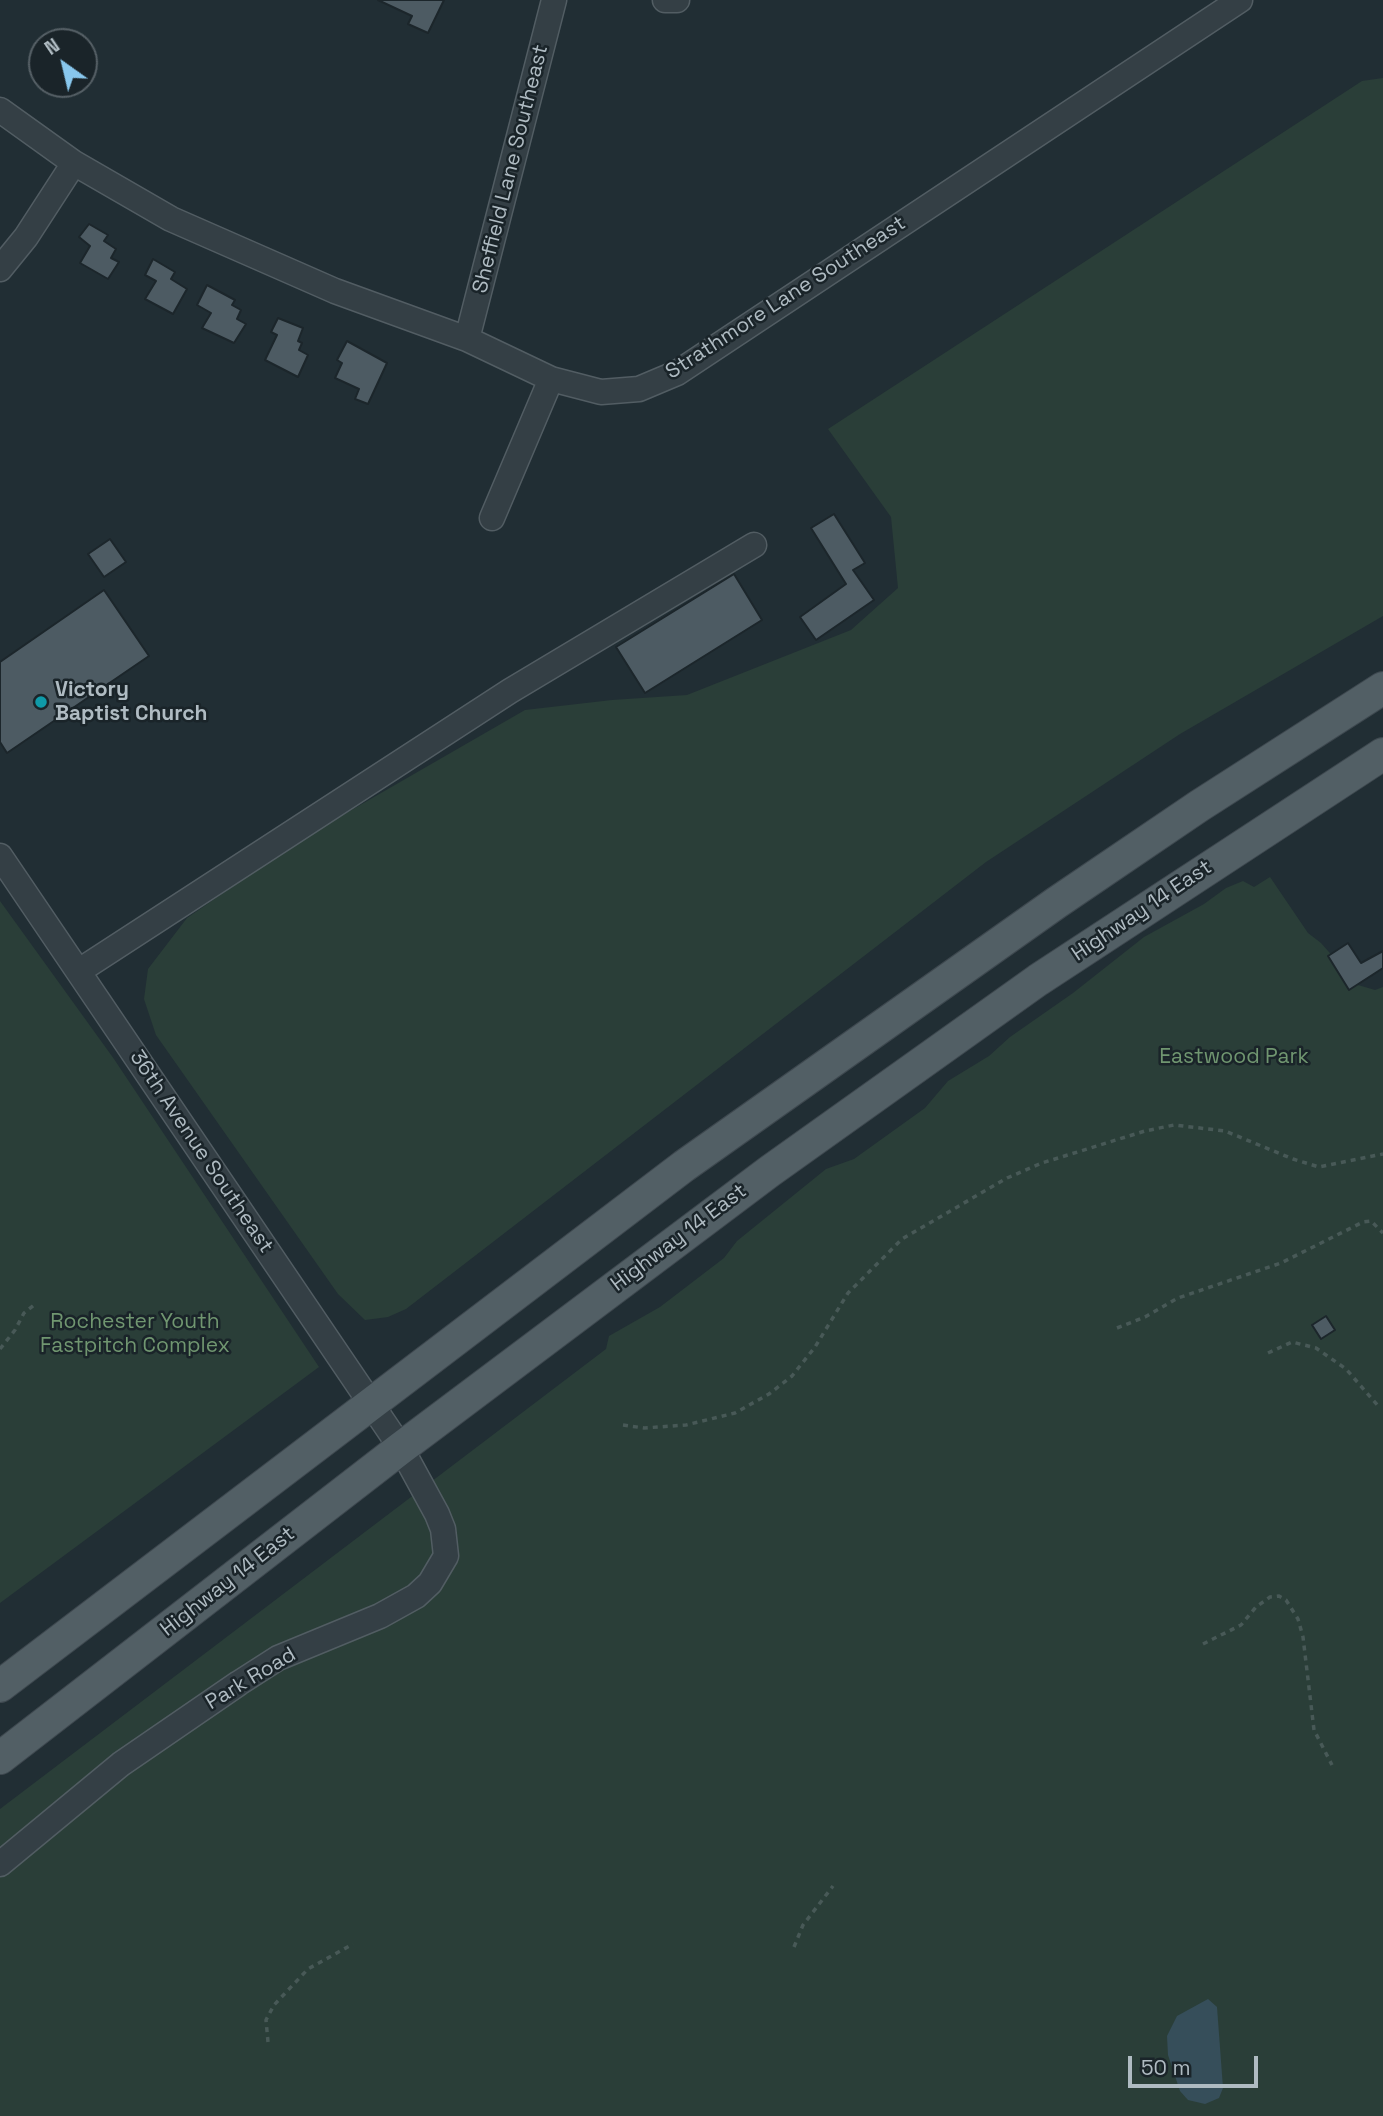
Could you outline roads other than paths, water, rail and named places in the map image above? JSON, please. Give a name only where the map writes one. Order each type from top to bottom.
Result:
[{"type":"main road","points":[[0,1686],[370,1402],[684,1166],[870,1032],[1199,806],[1383,688]]},
{"type":"main road","name":"Highway 14 East","points":[[0,1758],[401,1448],[690,1229],[898,1077],[1107,934],[1383,754]]},
{"type":"street","name":"Sheffield Lane Southeast","points":[[467,339],[554,0]]},
{"type":"street","points":[[665,0],[677,0]]},
{"type":"street","name":"Strathmore Lane Southeast","points":[[0,110],[74,163],[170,219],[335,291],[467,339],[551,379],[601,392],[639,389],[677,373],[1240,0]]},
{"type":"street","points":[[0,269],[26,237],[74,163]]},
{"type":"street","points":[[492,518],[551,379]]},
{"type":"street","points":[[79,971],[510,691],[754,545]]},
{"type":"street","name":"36th Avenue Southeast","points":[[0,856],[401,1448]]},
{"type":"street","name":"Park Road","points":[[0,1864],[105,1776],[239,1683],[278,1658],[380,1616],[416,1596],[430,1583],[446,1556],[443,1529],[401,1448]]},
{"type":"water","points":[[1208,1999],[1217,2007],[1223,2088],[1219,2098],[1205,2104],[1188,2100],[1180,2091],[1168,2055],[1167,2036],[1177,2016]]},
{"type":"place","name":"Victory Baptist Church","points":[[41,702]]},
{"type":"park label","name":"Eastwood Park","points":[[1234,1057]]},
{"type":"park label","name":"Rochester Youth Fastpitch Complex","points":[[135,1334]]}]
